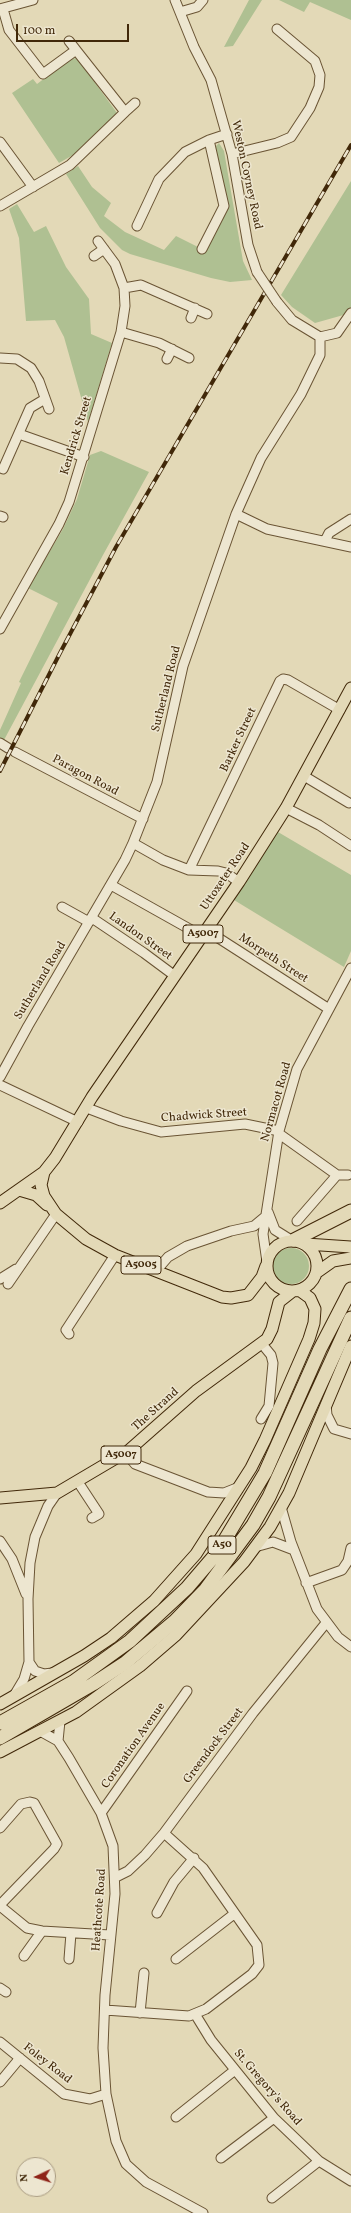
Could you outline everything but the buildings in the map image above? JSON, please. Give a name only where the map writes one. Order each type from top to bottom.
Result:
[{"type":"highway","points":[[297,1242],[351,1211]]},
{"type":"highway","name":"A50","points":[[0,1723],[73,1682],[130,1641],[187,1588],[217,1553],[265,1473],[320,1349],[351,1289]]},
{"type":"highway","name":"A50","points":[[0,1738],[93,1684],[125,1663],[175,1621],[205,1590],[254,1525],[269,1497],[351,1318]]},
{"type":"main road","name":"Uttoxeter Road","points":[[44,1172],[239,882],[286,808],[351,688]]},
{"type":"main road","name":"A5007","points":[[0,1203],[44,1172]]},
{"type":"main road","name":"A5005","points":[[44,1172],[41,1185],[44,1196],[55,1212]]},
{"type":"main road","name":"A5005","points":[[19,1190],[36,1195],[86,1239],[115,1255],[218,1296],[231,1298],[248,1294],[259,1282],[267,1264]]},
{"type":"main road","points":[[296,1291],[284,1290],[276,1286],[269,1276],[267,1264],[274,1248],[283,1242],[351,1247]]},
{"type":"main road","points":[[297,1242],[315,1255],[317,1265],[316,1273]]},
{"type":"main road","points":[[316,1273],[333,1261],[351,1258]]},
{"type":"main road","name":"A5007","points":[[296,1291],[309,1284],[316,1273]]},
{"type":"main road","name":"The Strand","points":[[0,1498],[57,1493],[78,1482],[128,1451],[196,1392],[262,1344],[272,1329],[279,1302],[296,1291]]},
{"type":"main road","name":"A50","points":[[0,1704],[15,1694],[84,1656],[111,1638],[154,1601],[196,1554],[239,1487],[265,1440],[314,1323],[313,1303],[310,1298],[296,1291]]},
{"type":"main road","name":"A50","points":[[0,1752],[60,1721],[116,1684],[176,1635],[239,1567],[255,1547],[281,1507],[300,1469],[351,1346]]},
{"type":"street","points":[[33,0],[1,9],[9,30],[39,77],[76,50]]},
{"type":"street","name":"Weston Coyney Road","points":[[175,0],[194,47],[212,80],[232,154],[248,246],[257,272],[277,302],[292,320],[320,337]]},
{"type":"street","points":[[180,12],[197,7],[203,0]]},
{"type":"street","points":[[232,154],[277,143],[291,137],[310,108],[319,87],[320,75],[315,61],[277,29]]},
{"type":"street","points":[[69,40],[125,112]]},
{"type":"street","points":[[0,206],[75,161],[86,148],[135,104]]},
{"type":"street","points":[[137,226],[159,179],[185,152],[209,140],[227,134]]},
{"type":"street","points":[[202,249],[224,206],[209,140]]},
{"type":"street","points":[[0,142],[33,187]]},
{"type":"street","name":"Kendrick Street","points":[[0,629],[59,524],[69,502],[121,332],[125,306],[124,288],[115,264],[98,241]]},
{"type":"street","points":[[94,256],[104,249]]},
{"type":"street","points":[[124,288],[141,286],[207,314]]},
{"type":"street","points":[[191,318],[195,308]]},
{"type":"street","points":[[320,337],[337,333],[351,313]]},
{"type":"street","points":[[121,332],[160,343],[189,358]]},
{"type":"street","name":"Sutherland Road","points":[[0,1077],[28,1026],[111,885],[133,843],[157,782],[184,666],[236,514],[261,458],[301,394],[320,355],[320,337]]},
{"type":"street","points":[[167,359],[172,349]]},
{"type":"street","points":[[0,358],[17,359],[26,362],[39,381],[49,409]]},
{"type":"street","points":[[3,464],[19,434],[30,408],[45,399]]},
{"type":"street","points":[[19,434],[84,457]]},
{"type":"street","points":[[236,514],[267,529],[351,547]]},
{"type":"street","points":[[325,541],[329,533],[351,520]]},
{"type":"street","name":"Barker Street","points":[[189,870],[280,681],[283,679],[288,680],[340,710]]},
{"type":"street","name":"Paragon Road","points":[[8,748],[143,819]]},
{"type":"street","points":[[304,776],[350,803]]},
{"type":"street","points":[[286,808],[319,825],[351,846]]},
{"type":"street","points":[[133,843],[163,860],[189,870],[218,871],[226,873],[239,882]]},
{"type":"street","name":"Morpeth Street","points":[[111,885],[204,933],[329,1009]]},
{"type":"street","name":"Landon Street","points":[[62,907],[90,920],[144,953],[175,976]]},
{"type":"street","name":"Normacot Road","points":[[267,1264],[263,1234],[278,1132],[297,1069],[351,969]]},
{"type":"street","points":[[0,1085],[78,1122]]},
{"type":"street","name":"Chadwick Street","points":[[87,1108],[121,1121],[160,1132],[245,1124],[278,1132]]},
{"type":"street","points":[[278,1132],[337,1175],[348,1175]]},
{"type":"street","points":[[297,1221],[308,1215],[337,1175]]},
{"type":"street","points":[[4,1282],[20,1266],[55,1212]]},
{"type":"street","points":[[156,1271],[168,1257],[187,1246],[231,1231],[254,1226],[266,1212]]},
{"type":"street","name":"Normacot Road","points":[[266,1212],[275,1230],[297,1242]]},
{"type":"street","points":[[69,1334],[66,1330],[115,1255]]},
{"type":"street","points":[[261,1418],[269,1406],[276,1378],[271,1355],[262,1344]]},
{"type":"street","points":[[326,1405],[327,1415],[334,1429],[351,1434]]},
{"type":"street","points":[[128,1451],[129,1457],[135,1464],[208,1492],[224,1493],[239,1487]]},
{"type":"street","points":[[78,1482],[99,1514],[92,1518]]},
{"type":"street","points":[[15,1694],[24,1679],[29,1662],[28,1599],[30,1563],[38,1530],[48,1506],[57,1493]]},
{"type":"street","points":[[281,1507],[294,1550],[317,1609],[326,1623],[351,1647]]},
{"type":"street","points":[[0,1541],[12,1559],[28,1599]]},
{"type":"street","points":[[255,1547],[273,1542],[294,1550]]},
{"type":"street","points":[[306,1583],[342,1570],[348,1561],[351,1548]]},
{"type":"street","points":[[12,1559],[30,1563]]},
{"type":"street","name":"Greendock Street","points":[[116,1877],[128,1871],[145,1855],[164,1833],[253,1713],[326,1623]]},
{"type":"street","points":[[29,1662],[35,1671],[44,1674],[52,1673]]},
{"type":"street","name":"Coronation Avenue","points":[[101,1813],[187,1691]]},
{"type":"street","points":[[40,1731],[58,1741],[60,1721]]},
{"type":"street","name":"Heathcote Road","points":[[58,1741],[101,1813],[114,1846],[116,1877],[105,2010],[103,2076],[116,2141],[126,2164],[146,2182],[199,2212]]},
{"type":"street","points":[[0,1828],[20,1804],[26,1802],[34,1804],[57,1844],[0,1906],[24,1927],[42,1931],[110,1935]]},
{"type":"street","points":[[105,2010],[189,2016],[206,2009],[252,1974],[259,1965],[257,1945],[203,1868],[194,1858],[164,1833]]},
{"type":"street","points":[[158,1913],[174,1882],[194,1858]]},
{"type":"street","points":[[176,1959],[234,1914]]},
{"type":"street","points":[[24,1956],[42,1931]]},
{"type":"street","points":[[69,1959],[71,1932]]},
{"type":"street","points":[[140,2013],[144,1973]]},
{"type":"street","name":"St. Gregory's Road","points":[[195,2014],[211,2040],[274,2118],[319,2161],[351,2181]]},
{"type":"street","name":"Foley Road","points":[[0,2042],[64,2094],[78,2098],[90,2099],[106,2094]]},
{"type":"street","points":[[0,2082],[20,2058]]},
{"type":"street","points":[[176,2117],[235,2070]]},
{"type":"street","points":[[221,2158],[274,2118]]},
{"type":"street","points":[[272,2198],[319,2161]]},
{"type":"green space","points":[[249,0],[262,0],[233,46],[224,47]]},
{"type":"green space","points":[[279,0],[351,0],[351,20],[310,2],[304,12]]},
{"type":"green space","points":[[77,58],[117,113],[73,155],[59,163],[12,93],[33,79],[37,84],[70,59]]},
{"type":"green space","points":[[219,143],[224,151],[243,261],[252,280],[230,282],[211,278],[130,254],[122,250],[100,228],[66,174],[78,166],[92,187],[111,203],[104,216],[125,232],[164,250],[176,236],[202,249],[224,206],[215,147]]},
{"type":"green space","points":[[351,181],[351,307],[347,314],[315,323],[292,307],[281,295]]},
{"type":"green space","points":[[17,204],[34,232],[46,226],[66,267],[89,299],[91,334],[112,343],[88,422],[64,337],[55,320],[26,321],[19,238],[9,209]]},
{"type":"green space","points":[[101,451],[149,472],[4,740],[0,738],[0,730],[21,683],[19,682],[58,603],[28,588],[63,529],[77,499],[90,455]]},
{"type":"green space","points":[[278,832],[351,875],[351,951],[344,967],[234,900]]},
{"type":"green space","points":[[291,1248],[304,1253],[309,1266],[304,1279],[291,1284],[278,1279],[273,1266],[278,1253]]},
{"type":"railway","points":[[0,771],[116,547],[351,145]]}]
